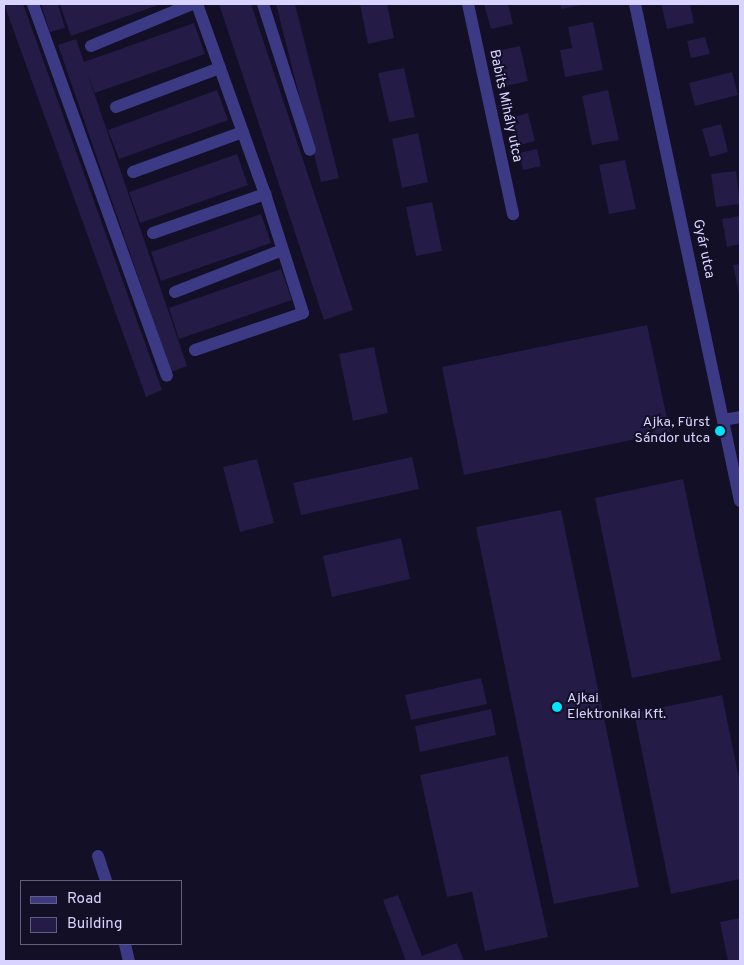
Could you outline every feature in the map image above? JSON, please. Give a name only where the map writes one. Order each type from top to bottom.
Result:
[{"type":"street","points":[[33,4],[167,376]]},
{"type":"street","points":[[91,46],[192,4]]},
{"type":"street","points":[[195,350],[303,313],[265,194],[197,4]]},
{"type":"street","points":[[263,4],[310,150]]},
{"type":"street","name":"Babits Mihály utca","points":[[468,4],[513,214]]},
{"type":"street","name":"Gyár utca","points":[[635,4],[740,501]]},
{"type":"street","points":[[116,107],[220,68]]},
{"type":"street","points":[[133,172],[243,132]]},
{"type":"street","points":[[153,233],[265,194]]},
{"type":"street","points":[[175,292],[282,250]]},
{"type":"street","points":[[723,420],[740,417]]},
{"type":"street","points":[[98,856],[106,880]]},
{"type":"street","points":[[125,945],[129,961]]},
{"type":"building","points":[[4,4],[23,4],[162,390],[146,397]]},
{"type":"building","points":[[41,4],[58,4],[65,28],[50,32]]},
{"type":"building","points":[[161,4],[71,36],[60,5]]},
{"type":"building","points":[[219,4],[251,4],[353,310],[324,320]]},
{"type":"building","points":[[276,4],[295,4],[339,178],[321,182]]},
{"type":"building","points":[[360,4],[387,4],[394,38],[368,44]]},
{"type":"building","points":[[484,4],[508,4],[513,24],[491,29]]},
{"type":"building","points":[[560,4],[581,4],[582,5],[561,9]]},
{"type":"building","points":[[661,4],[690,4],[694,23],[667,29]]},
{"type":"building","points":[[593,22],[603,70],[565,77],[560,50],[572,48],[568,27]]},
{"type":"building","points":[[194,23],[205,54],[95,93],[87,72],[187,366],[171,372],[58,45],[76,39],[84,62]]},
{"type":"building","points":[[705,37],[710,54],[691,58],[687,41]]},
{"type":"building","points":[[520,46],[528,81],[506,86],[497,51]]},
{"type":"building","points":[[404,68],[415,117],[389,122],[378,73]]},
{"type":"building","points":[[732,72],[738,95],[695,106],[689,83]]},
{"type":"building","points":[[217,90],[228,120],[119,159],[108,130]]},
{"type":"building","points":[[608,90],[619,140],[592,145],[582,96]]},
{"type":"building","points":[[528,113],[535,141],[517,146],[510,118]]},
{"type":"building","points":[[721,124],[728,152],[710,157],[702,129]]},
{"type":"building","points":[[418,133],[428,182],[402,188],[392,139]]},
{"type":"building","points":[[537,149],[541,166],[523,170],[519,153]]},
{"type":"building","points":[[237,154],[248,185],[140,223],[129,192]]},
{"type":"building","points":[[625,160],[636,209],[609,214],[599,165]]},
{"type":"building","points":[[736,171],[740,204],[716,207],[711,174]]},
{"type":"building","points":[[432,202],[442,251],[416,256],[406,207]]},
{"type":"building","points":[[261,214],[271,243],[161,281],[151,252]]},
{"type":"building","points":[[740,216],[740,244],[727,247],[722,219]]},
{"type":"building","points":[[740,264],[740,293],[739,293],[733,265]]},
{"type":"building","points":[[281,269],[292,300],[179,339],[169,308]]},
{"type":"building","points":[[647,325],[670,432],[464,475],[442,367]]},
{"type":"building","points":[[374,347],[388,413],[353,421],[339,354]]},
{"type":"building","points":[[412,457],[419,489],[301,515],[293,483]]},
{"type":"building","points":[[257,459],[274,523],[240,532],[223,467]]},
{"type":"building","name":"Ajkai Elektronikai Kft.","points":[[683,479],[721,660],[632,678],[595,498]]},
{"type":"building","name":"Ajkai Elektronikai Kft.","points":[[561,510],[639,887],[554,904],[476,527]]},
{"type":"building","points":[[401,538],[410,579],[332,597],[323,556]]},
{"type":"building","points":[[481,678],[487,704],[411,720],[405,695]]},
{"type":"building","name":"Ajkai Elektronikai Kft.","points":[[722,695],[740,783],[740,879],[671,894],[634,713]]},
{"type":"building","points":[[491,709],[496,735],[420,752],[415,726]]},
{"type":"building","points":[[508,756],[548,937],[485,951],[472,892],[447,897],[420,775]]},
{"type":"building","points":[[398,895],[422,956],[457,943],[464,961],[406,961],[383,900]]},
{"type":"building","points":[[740,918],[740,961],[728,961],[720,922]]},
{"type":"place","name":"Ajka, Fürst Sándor utca","points":[[720,431]]},
{"type":"place","name":"Ajkai Elektronikai Kft.","points":[[557,707]]}]
